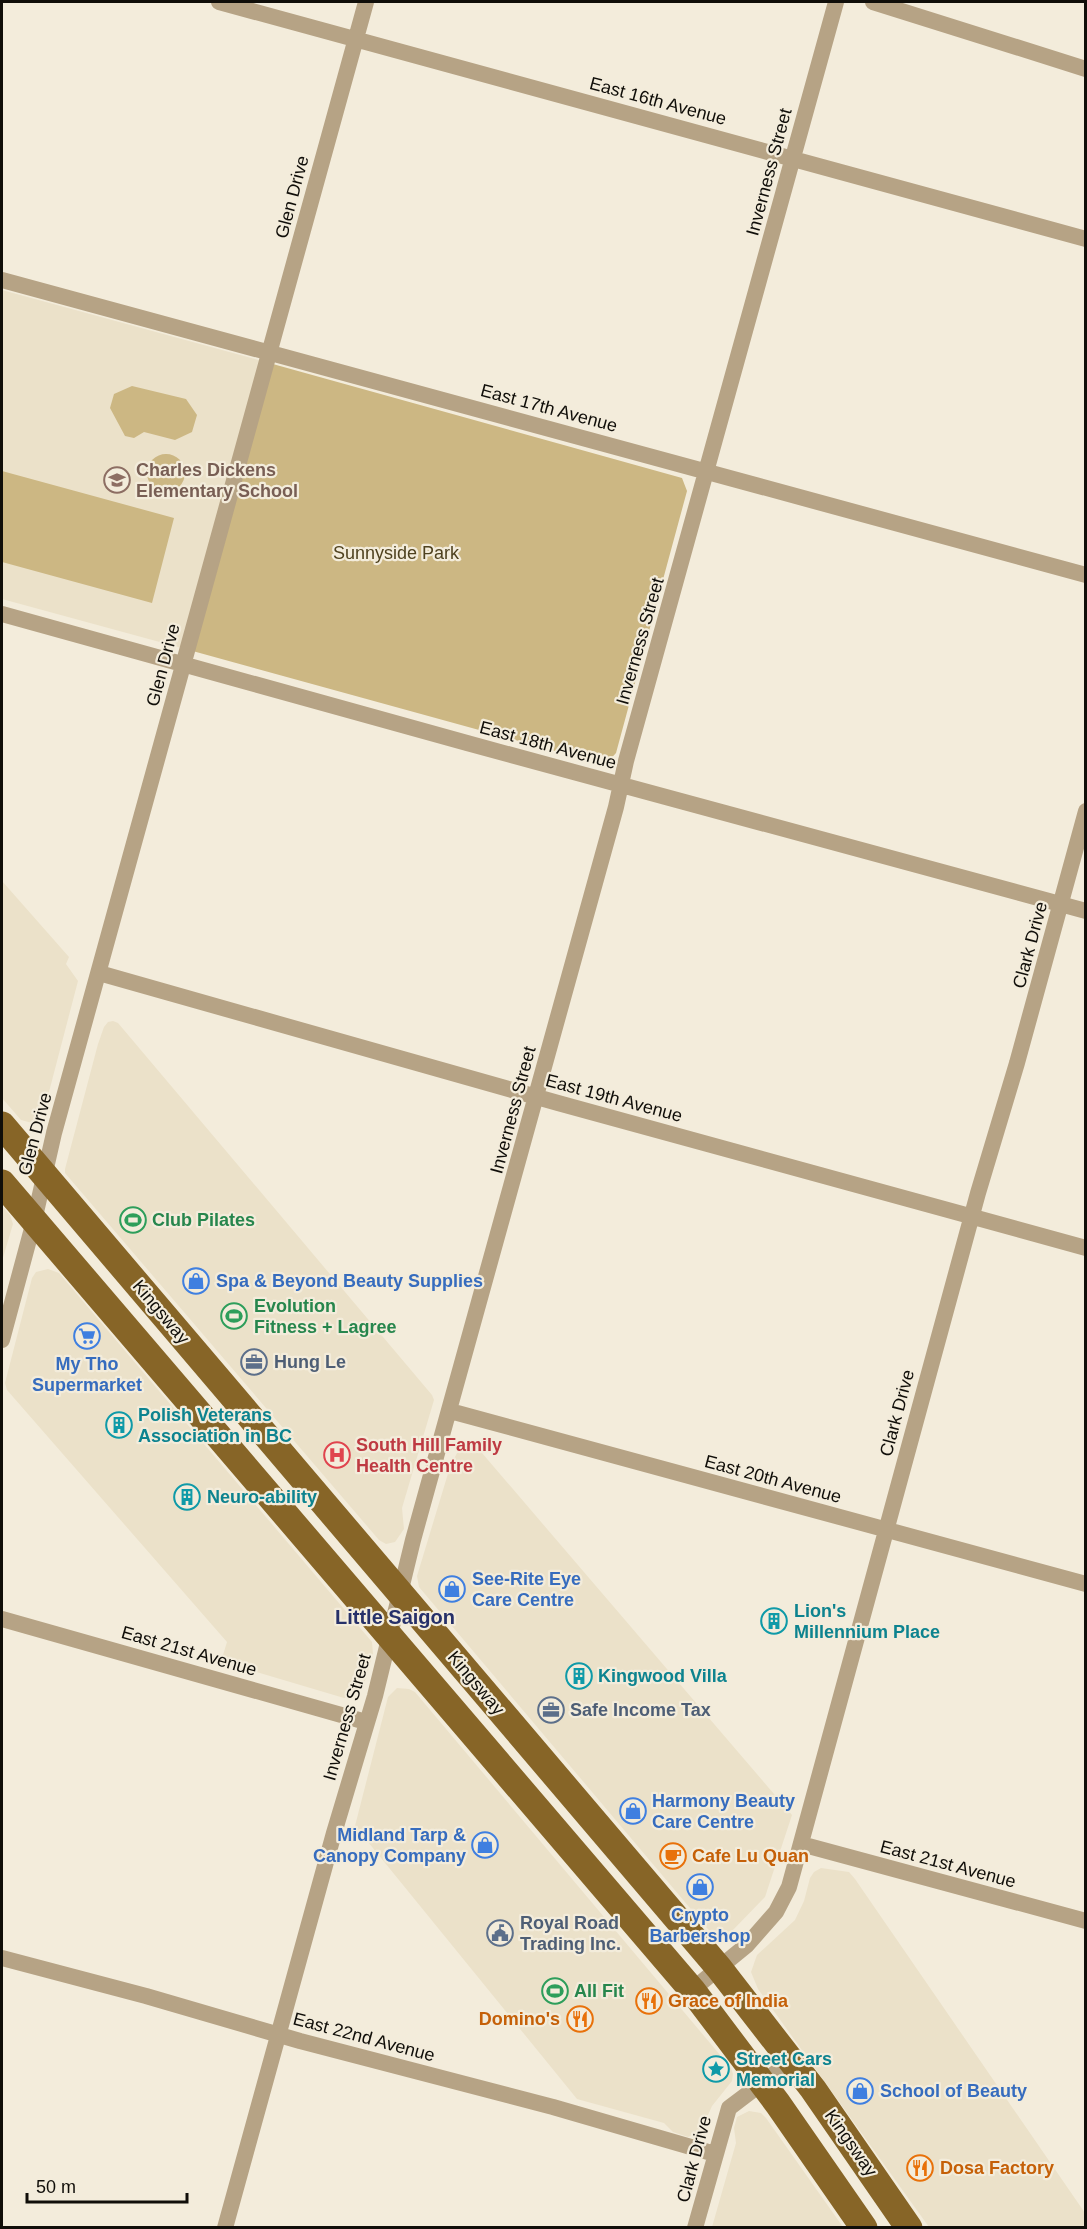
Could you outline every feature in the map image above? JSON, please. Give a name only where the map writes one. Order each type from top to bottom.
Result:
[{"type":"main road","name":"Kingsway","points":[[2,1125],[719,1968],[791,2061],[909,2228]]},
{"type":"main road","name":"Kingsway","points":[[2,1183],[692,1990],[762,2082],[864,2228]]},
{"type":"street","name":"East 16th Avenue","points":[[219,2],[1086,239]]},
{"type":"street","name":"Glen Drive","points":[[2,1340],[8,1290],[34,1221],[44,1174],[366,2]]},
{"type":"street","name":"Inverness Street","points":[[225,2228],[375,1696],[400,1593],[836,2]]},
{"type":"street","points":[[873,2],[1086,69]]},
{"type":"street","name":"East 17th Avenue","points":[[2,280],[1086,574]]},
{"type":"street","name":"East 18th Avenue","points":[[2,614],[1086,911]]},
{"type":"street","name":"Clark Drive","points":[[692,1990],[747,1945],[776,1912],[789,1887],[972,1217],[1086,812]]},
{"type":"street","name":"East 19th Avenue","points":[[99,973],[536,1097],[1086,1248]]},
{"type":"street","name":"East 20th Avenue","points":[[450,1411],[1086,1584]]},
{"type":"street","name":"East 21st Avenue","points":[[2,1619],[366,1722]]},
{"type":"street","name":"East 21st Avenue","points":[[801,1844],[1086,1921]]},
{"type":"street","name":"East 22nd Avenue","points":[[2,1958],[146,1996],[278,2035],[553,2107],[716,2154]]},
{"type":"street","name":"Clark Drive","points":[[695,2228],[729,2108],[791,2061]]},
{"type":"shaded area","name":"Charles Dickens Elementary School","points":[[2,290],[262,361],[189,650],[2,599]]},
{"type":"shaded area","points":[[2,881],[69,957],[66,964],[78,981],[44,1111],[32,1123],[21,1120],[2,1098]]},
{"type":"shaded area","points":[[108,1022],[118,1023],[432,1395],[434,1400],[402,1508],[404,1529],[395,1542],[386,1544],[379,1540],[65,1173],[98,1044],[104,1027]]},
{"type":"shaded area","points":[[2,1206],[10,1215],[13,1224],[2,1261]]},
{"type":"shaded area","points":[[48,1269],[59,1273],[372,1642],[373,1654],[364,1684],[358,1695],[344,1698],[226,1663],[223,1655],[227,1642],[7,1390],[5,1383],[32,1278],[36,1272]]},
{"type":"shaded area","points":[[465,1449],[482,1453],[792,1815],[765,1897],[732,1931],[719,1934],[711,1932],[706,1927],[419,1587],[417,1576],[450,1467],[457,1453]]},
{"type":"shaded area","points":[[397,1688],[415,1692],[731,2068],[732,2081],[712,2106],[700,2133],[688,2137],[673,2132],[664,2123],[577,2099],[355,1826],[388,1697]]},
{"type":"shaded area","points":[[821,1868],[849,1872],[855,1879],[1085,2213],[1085,2227],[929,2227],[758,1989],[751,1972],[757,1955],[795,1920],[804,1901],[810,1878]]},
{"type":"shaded area","points":[[749,2111],[761,2113],[766,2118],[843,2227],[712,2227],[736,2143],[734,2128],[737,2117]]},
{"type":"green space","name":"Sunnyside Park","points":[[262,361],[682,478],[687,491],[616,753],[611,758],[595,762],[189,650]]},
{"type":"green space","points":[[132,386],[186,399],[197,415],[192,432],[175,440],[144,432],[134,438],[125,436],[110,408],[114,394]]},
{"type":"green space","points":[[166,454],[179,460],[185,473],[179,486],[166,492],[153,486],[147,473],[153,460]]},
{"type":"green space","points":[[2,471],[174,518],[152,603],[2,562]]},
{"type":"place","name":"Charles Dickens Elementary School","points":[[117,480]]},
{"type":"place","name":"Club Pilates","points":[[133,1220]]},
{"type":"place","name":"Spa & Beyond Beauty Supplies","points":[[196,1281]]},
{"type":"place","name":"Evolution Fitness + Lagree","points":[[234,1316]]},
{"type":"place","name":"My Tho Supermarket","points":[[87,1336]]},
{"type":"place","name":"Hung Le","points":[[254,1362]]},
{"type":"place","name":"Polish Veterans Association in BC","points":[[119,1425]]},
{"type":"place","name":"South Hill Family Health Centre","points":[[337,1455]]},
{"type":"place","name":"Neuro-ability","points":[[187,1497]]},
{"type":"place","name":"See-Rite Eye Care Centre","points":[[452,1589]]},
{"type":"place","name":"Lion's Millennium Place","points":[[774,1621]]},
{"type":"place","name":"Kingwood Villa","points":[[579,1676]]},
{"type":"place","name":"Safe Income Tax","points":[[551,1710]]},
{"type":"place","name":"Harmony Beauty Care Centre","points":[[633,1811]]},
{"type":"place","name":"Midland Tarp & Canopy Company","points":[[485,1845]]},
{"type":"place","name":"Cafe Lu Quan","points":[[673,1856]]},
{"type":"place","name":"Crypto Barbershop","points":[[700,1887]]},
{"type":"place","name":"Royal Road Trading Inc.","points":[[500,1933]]},
{"type":"place","name":"All Fit","points":[[555,1991]]},
{"type":"place","name":"Grace of India","points":[[649,2001]]},
{"type":"place","name":"Domino's","points":[[580,2019]]},
{"type":"place","name":"Street Cars Memorial","points":[[716,2069]]},
{"type":"place","name":"School of Beauty","points":[[860,2091]]},
{"type":"place","name":"Dosa Factory","points":[[920,2168]]},
{"type":"district","name":"Little Saigon","points":[[395,1617]]}]
